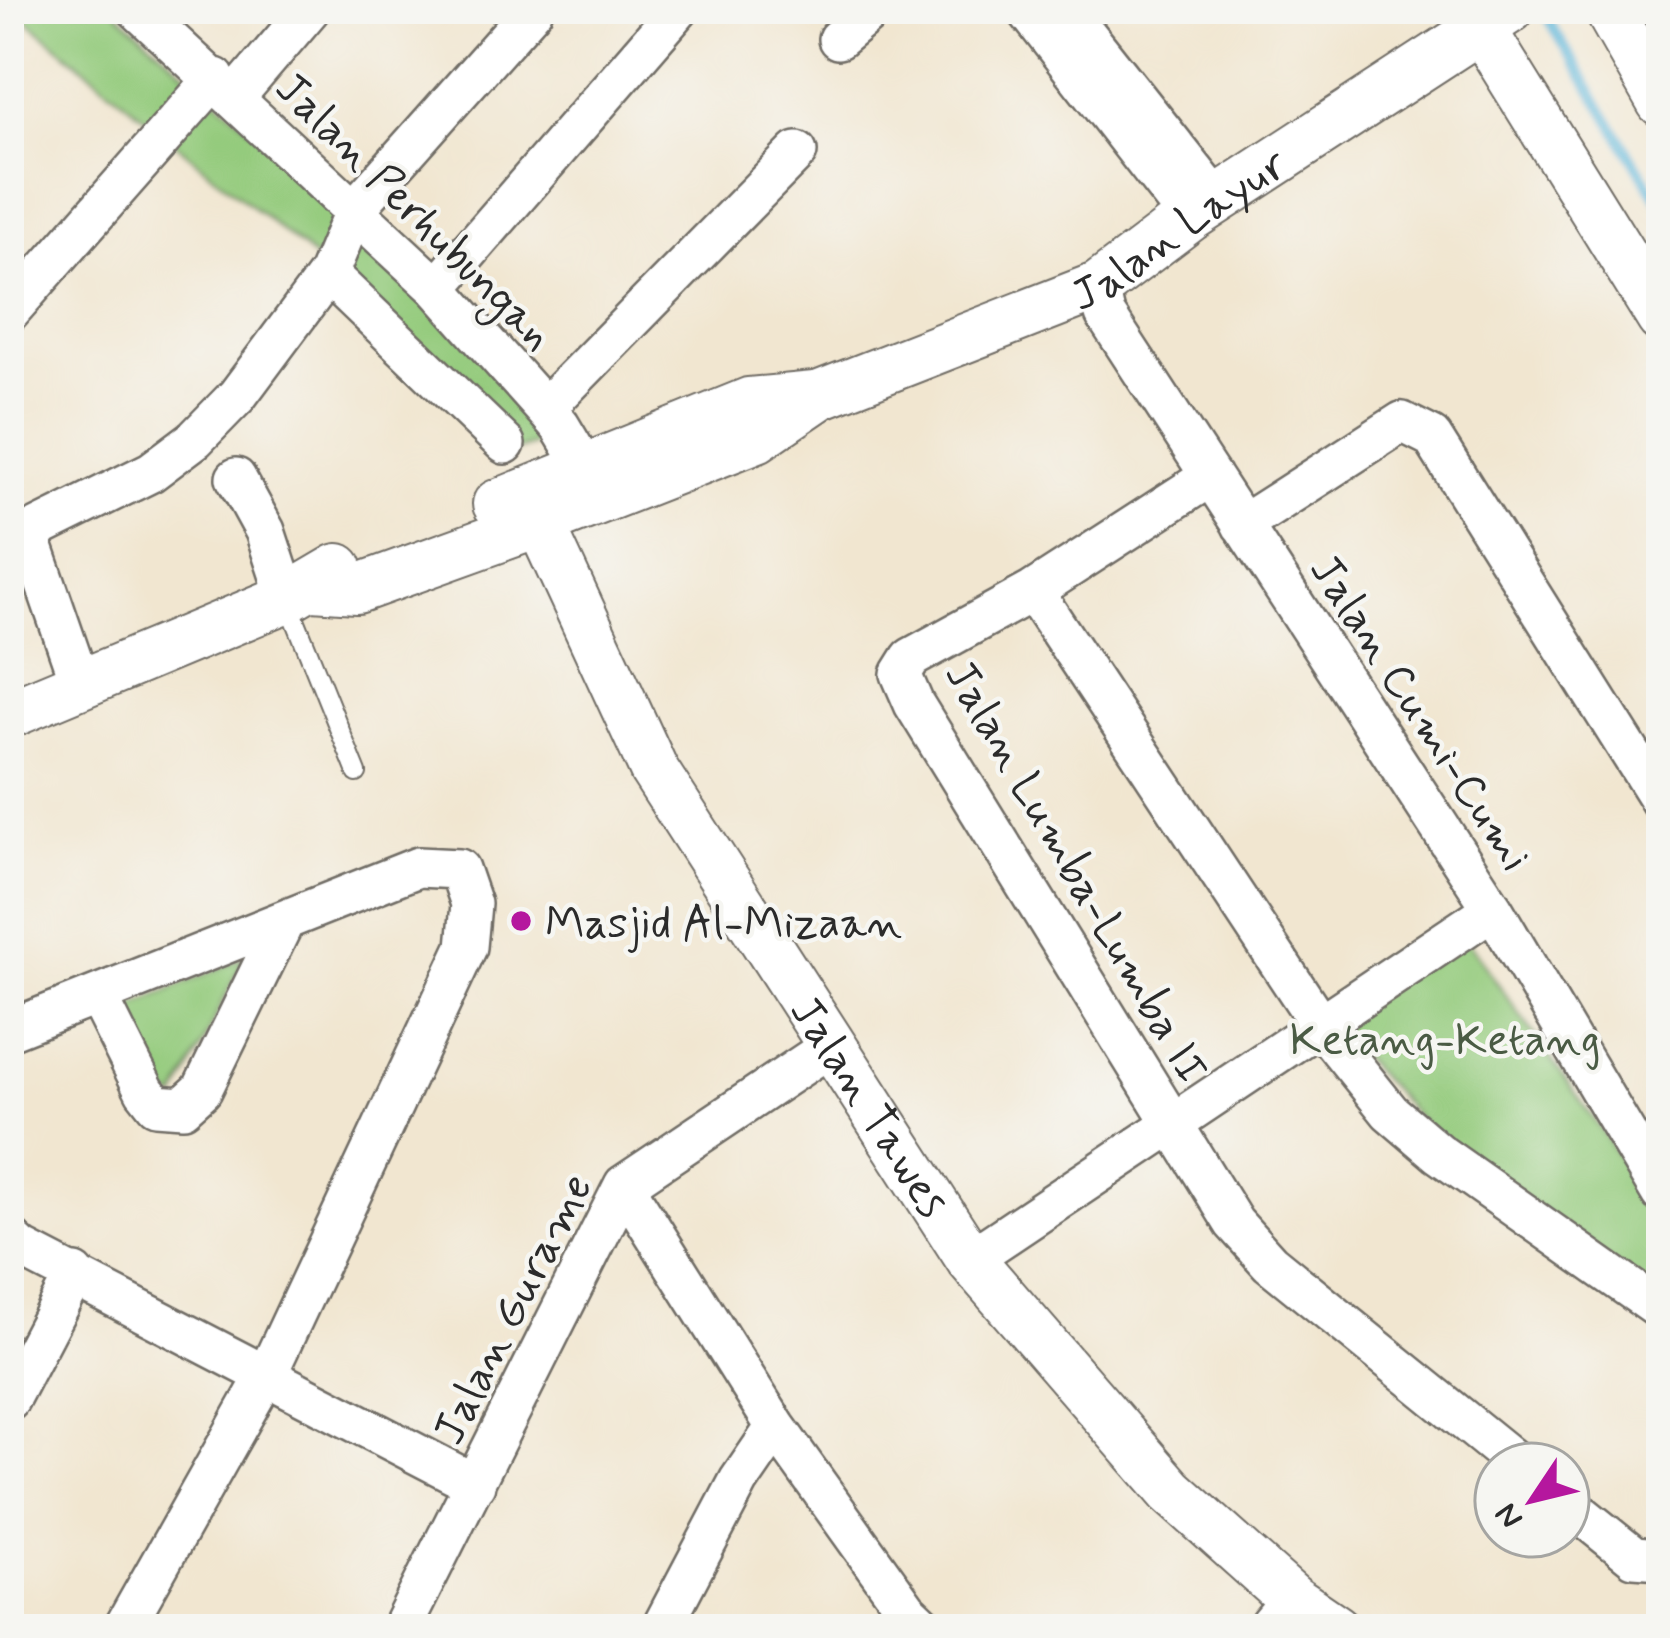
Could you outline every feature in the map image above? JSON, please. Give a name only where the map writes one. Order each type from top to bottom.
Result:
[{"type":"street","points":[[9,312],[225,87],[310,9]]},
{"type":"street","points":[[73,690],[28,533],[93,506],[195,439],[250,380],[328,274],[355,209],[532,9]]},
{"type":"street","points":[[437,288],[679,9]]},
{"type":"street","points":[[838,39],[874,9]]},
{"type":"street","points":[[1026,9],[1204,210]]},
{"type":"street","points":[[1066,9],[1204,210]]},
{"type":"street","points":[[1608,9],[1661,102]]},
{"type":"street","name":"Jalan Perhubungan","points":[[151,14],[437,288],[545,408],[595,483]]},
{"type":"street","points":[[1490,15],[1661,318]]},
{"type":"street","name":"Jalan Layur","points":[[9,714],[300,592],[357,589],[595,483],[757,438],[820,395],[1099,286],[1490,15]]},
{"type":"street","points":[[545,408],[797,152]]},
{"type":"street","points":[[328,274],[506,444]]},
{"type":"street","name":"Jalan Cumi-Cumi","points":[[1099,286],[1105,314],[1493,909],[1661,1193]]},
{"type":"street","points":[[1242,525],[1402,422],[1417,426],[1432,437],[1661,802]]},
{"type":"street","name":"Jalan Lumba-Lumba II","points":[[1171,1126],[914,704],[901,674],[910,658],[1034,591],[1210,476]]},
{"type":"street","points":[[236,478],[300,592]]},
{"type":"street","name":"Jalan Tawes","points":[[533,508],[654,770],[970,1258],[1279,1614],[1336,1629]]},
{"type":"street","points":[[9,539],[14,538],[73,690]]},
{"type":"street","points":[[1034,591],[1321,1026],[1390,1112],[1438,1153],[1661,1310]]},
{"type":"street","points":[[9,1030],[418,867],[458,869],[471,904],[467,947],[268,1372],[123,1629]]},
{"type":"street","points":[[970,1258],[1493,909]]},
{"type":"street","points":[[97,995],[156,1106],[172,1111],[183,1107],[202,1090],[284,920]]},
{"type":"street","name":"Jalan Gurame","points":[[401,1629],[624,1185],[831,1046]]},
{"type":"street","points":[[1171,1126],[1234,1223],[1270,1263],[1488,1440]]},
{"type":"street","points":[[624,1185],[776,1427],[907,1610],[927,1629]]},
{"type":"street","points":[[9,1237],[475,1484]]},
{"type":"street","points":[[9,1400],[75,1274]]},
{"type":"street","points":[[676,1621],[739,1481],[776,1427]]},
{"type":"street","points":[[1592,1523],[1634,1557],[1661,1559]]},
{"type":"lane","points":[[300,592],[356,773]]},
{"type":"green space","points":[[13,9],[113,9],[420,276],[548,439],[506,454],[386,317]]},
{"type":"green space","name":"Ketang-Ketang","points":[[1462,933],[1605,1135],[1661,1229],[1661,1302],[1444,1146],[1331,1024]]},
{"type":"green space","points":[[245,957],[176,1099],[163,1090],[113,1015]]},
{"type":"waterway","points":[[1542,9],[1661,205]]},
{"type":"place","name":"Masjid Al-Mizaan","points":[[521,921]]}]
